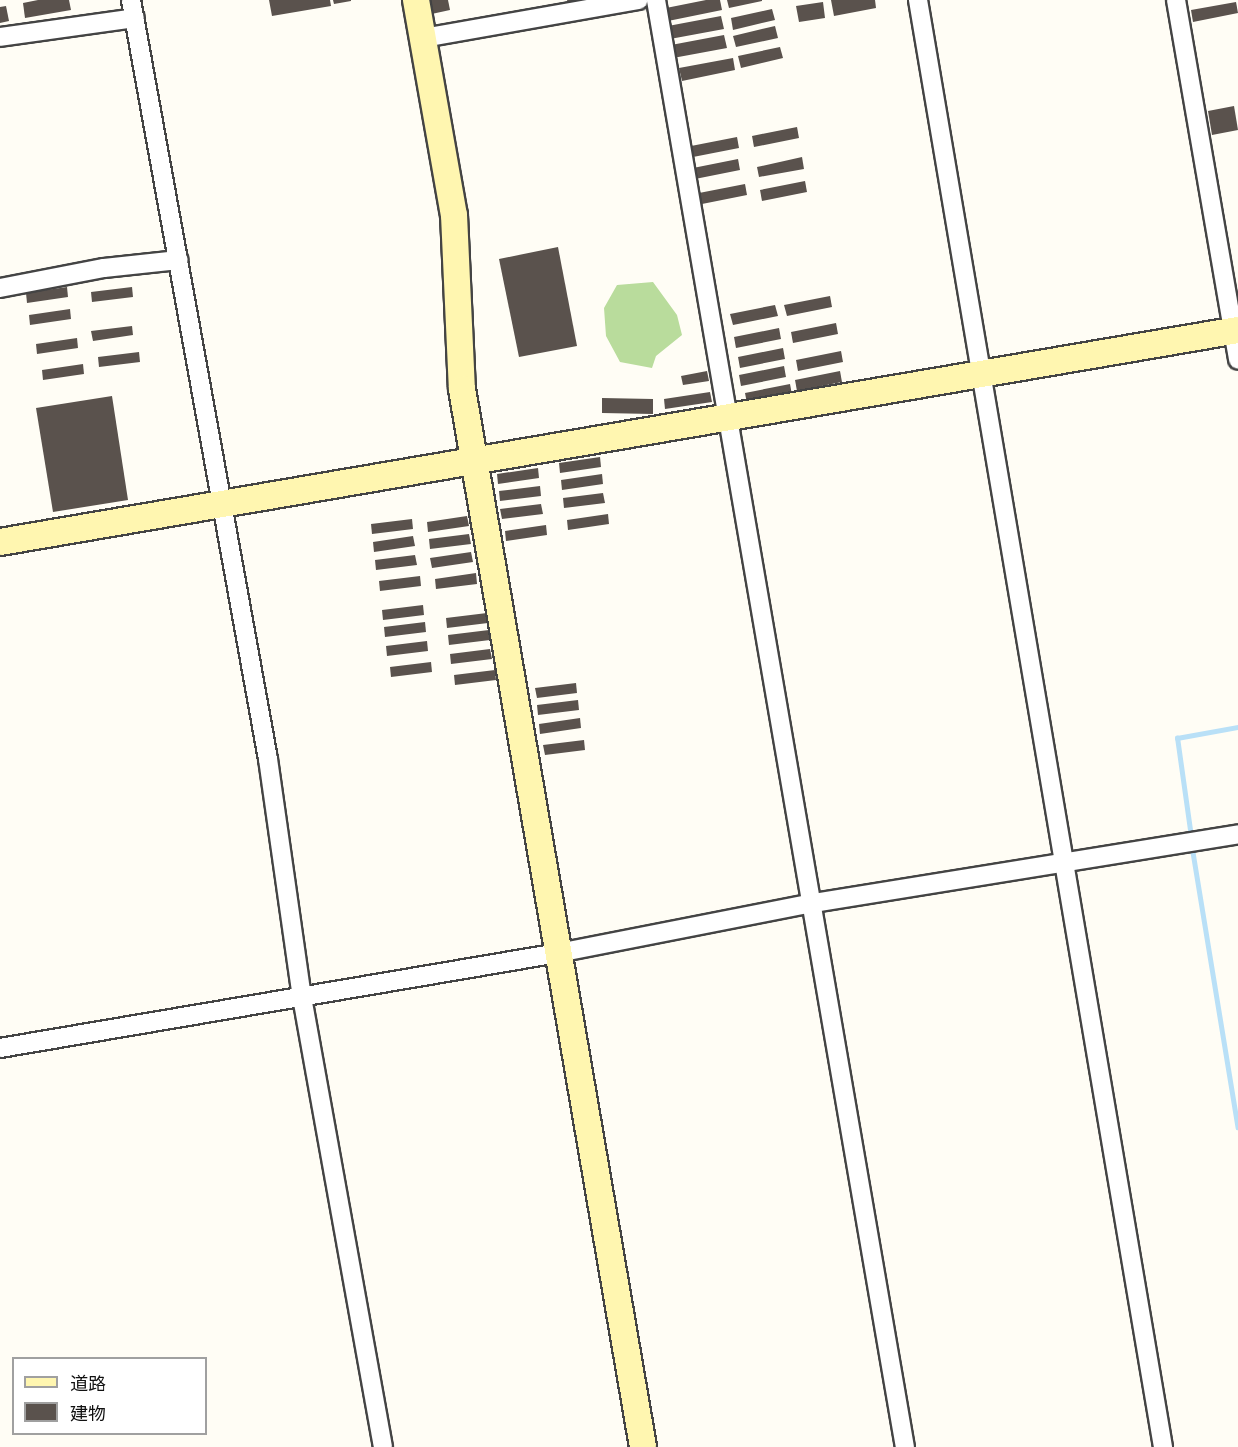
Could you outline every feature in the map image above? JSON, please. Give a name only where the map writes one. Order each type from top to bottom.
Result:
[{"type":"street","points":[[131,0],[179,260],[219,504],[268,759],[302,997],[383,1447]]},
{"type":"street","points":[[416,0],[454,215],[459,368],[642,1447]]},
{"type":"street","points":[[423,38],[639,0]]},
{"type":"street","points":[[657,0],[728,420],[814,903],[905,1447]]},
{"type":"street","points":[[918,0],[1163,1447]]},
{"type":"street","points":[[1176,0],[1236,331],[1238,360]]},
{"type":"street","points":[[0,36],[135,18]]},
{"type":"street","points":[[0,288],[104,268],[179,260]]},
{"type":"street","points":[[0,542],[474,459],[728,420],[1236,331]]},
{"type":"street","points":[[0,1048],[558,953],[814,903],[1238,834]]},
{"type":"green space","points":[[653,282],[677,315],[682,335],[656,356],[652,368],[620,362],[606,336],[604,308],[617,285]]},
{"type":"building","points":[[38,0],[69,0],[71,10],[25,18],[23,3]]},
{"type":"building","points":[[269,0],[330,0],[331,6],[272,16]]},
{"type":"building","points":[[333,0],[351,0],[351,1],[334,4]]},
{"type":"building","points":[[424,0],[448,0],[450,10],[427,15]]},
{"type":"building","points":[[567,0],[585,0],[586,1],[568,4]]},
{"type":"building","points":[[706,0],[720,0],[722,10],[668,21],[666,8]]},
{"type":"building","points":[[727,0],[762,0],[762,1],[729,8]]},
{"type":"building","points":[[831,0],[875,0],[876,8],[834,16]]},
{"type":"building","points":[[823,2],[825,18],[799,22],[796,6]]},
{"type":"building","points":[[1236,2],[1238,13],[1193,22],[1191,10]]},
{"type":"building","points":[[6,6],[9,21],[0,23],[0,7]]},
{"type":"building","points":[[772,9],[775,20],[733,30],[731,18]]},
{"type":"building","points":[[721,16],[724,29],[670,39],[668,26]]},
{"type":"building","points":[[775,26],[778,38],[736,47],[733,36]]},
{"type":"building","points":[[724,35],[727,48],[673,58],[671,45]]},
{"type":"building","points":[[780,47],[783,58],[741,68],[738,56]]},
{"type":"building","points":[[733,58],[735,70],[682,81],[679,68]]},
{"type":"building","points":[[1234,106],[1238,130],[1212,135],[1208,111]]},
{"type":"building","points":[[797,127],[799,138],[754,147],[752,136]]},
{"type":"building","points":[[737,137],[739,148],[693,157],[691,146]]},
{"type":"building","points":[[802,157],[804,169],[759,177],[757,167]]},
{"type":"building","points":[[738,159],[740,170],[695,179],[693,168]]},
{"type":"building","points":[[805,181],[807,192],[762,201],[760,190]]},
{"type":"building","points":[[745,184],[747,195],[702,204],[699,193]]},
{"type":"building","points":[[558,247],[577,346],[519,357],[499,259]]},
{"type":"building","points":[[67,287],[68,297],[27,303],[26,293]]},
{"type":"building","points":[[132,287],[133,297],[92,302],[91,292]]},
{"type":"building","points":[[830,296],[832,307],[787,316],[784,305]]},
{"type":"building","points":[[775,305],[778,316],[733,325],[730,314]]},
{"type":"building","points":[[70,309],[71,319],[30,325],[29,315]]},
{"type":"building","points":[[836,323],[838,334],[793,343],[791,332]]},
{"type":"building","points":[[132,326],[133,335],[93,341],[91,331]]},
{"type":"building","points":[[779,328],[781,339],[736,348],[734,337]]},
{"type":"building","points":[[77,338],[78,348],[37,354],[36,344]]},
{"type":"building","points":[[783,348],[785,359],[740,368],[738,357]]},
{"type":"building","points":[[841,351],[843,362],[798,371],[796,360]]},
{"type":"building","points":[[139,352],[140,362],[99,367],[98,357]]},
{"type":"building","points":[[83,364],[84,374],[43,380],[42,370]]},
{"type":"building","points":[[784,366],[786,377],[741,386],[739,375]]},
{"type":"building","points":[[707,371],[709,381],[683,385],[681,376]]},
{"type":"building","points":[[840,371],[842,382],[797,391],[795,380]]},
{"type":"building","points":[[790,384],[792,395],[747,404],[745,393]]},
{"type":"building","points":[[710,392],[712,402],[665,409],[664,399]]},
{"type":"building","points":[[112,396],[128,500],[53,512],[36,408]]},
{"type":"building","points":[[602,398],[653,399],[653,414],[602,413]]},
{"type":"building","points":[[600,457],[601,467],[560,473],[559,463]]},
{"type":"building","points":[[538,468],[539,478],[498,484],[497,474]]},
{"type":"building","points":[[602,474],[603,484],[562,490],[561,480]]},
{"type":"building","points":[[540,486],[541,496],[500,501],[499,491]]},
{"type":"building","points":[[603,493],[605,503],[564,508],[563,498]]},
{"type":"building","points":[[541,504],[543,514],[502,519],[500,509]]},
{"type":"building","points":[[608,514],[609,524],[568,530],[567,520]]},
{"type":"building","points":[[467,516],[469,526],[428,532],[427,522]]},
{"type":"building","points":[[412,519],[413,529],[372,534],[371,524]]},
{"type":"building","points":[[546,525],[547,535],[506,541],[505,531]]},
{"type":"building","points":[[469,534],[471,544],[430,549],[429,539]]},
{"type":"building","points":[[413,536],[415,546],[374,552],[373,542]]},
{"type":"building","points":[[471,552],[473,562],[432,568],[430,558]]},
{"type":"building","points":[[415,555],[417,565],[376,570],[375,560]]},
{"type":"building","points":[[476,573],[477,584],[436,589],[435,579]]},
{"type":"building","points":[[420,576],[421,586],[380,591],[379,581]]},
{"type":"building","points":[[423,605],[424,615],[383,620],[382,610]]},
{"type":"building","points":[[487,613],[488,623],[447,628],[446,618]]},
{"type":"building","points":[[425,622],[426,632],[385,637],[384,627]]},
{"type":"building","points":[[489,630],[490,640],[449,645],[448,635]]},
{"type":"building","points":[[427,641],[428,651],[387,656],[386,646]]},
{"type":"building","points":[[490,649],[492,659],[451,664],[450,654]]},
{"type":"building","points":[[431,662],[432,672],[391,677],[390,667]]},
{"type":"building","points":[[495,670],[496,680],[455,685],[454,675]]},
{"type":"building","points":[[576,683],[577,693],[537,698],[535,688]]},
{"type":"building","points":[[578,700],[579,710],[538,715],[537,705]]},
{"type":"building","points":[[580,718],[581,728],[540,734],[539,724]]},
{"type":"building","points":[[584,740],[585,750],[545,755],[543,745]]},
{"type":"waterway","points":[[1191,837],[1177,738],[1238,727]]},
{"type":"waterway","points":[[1192,846],[1238,1127]]}]
